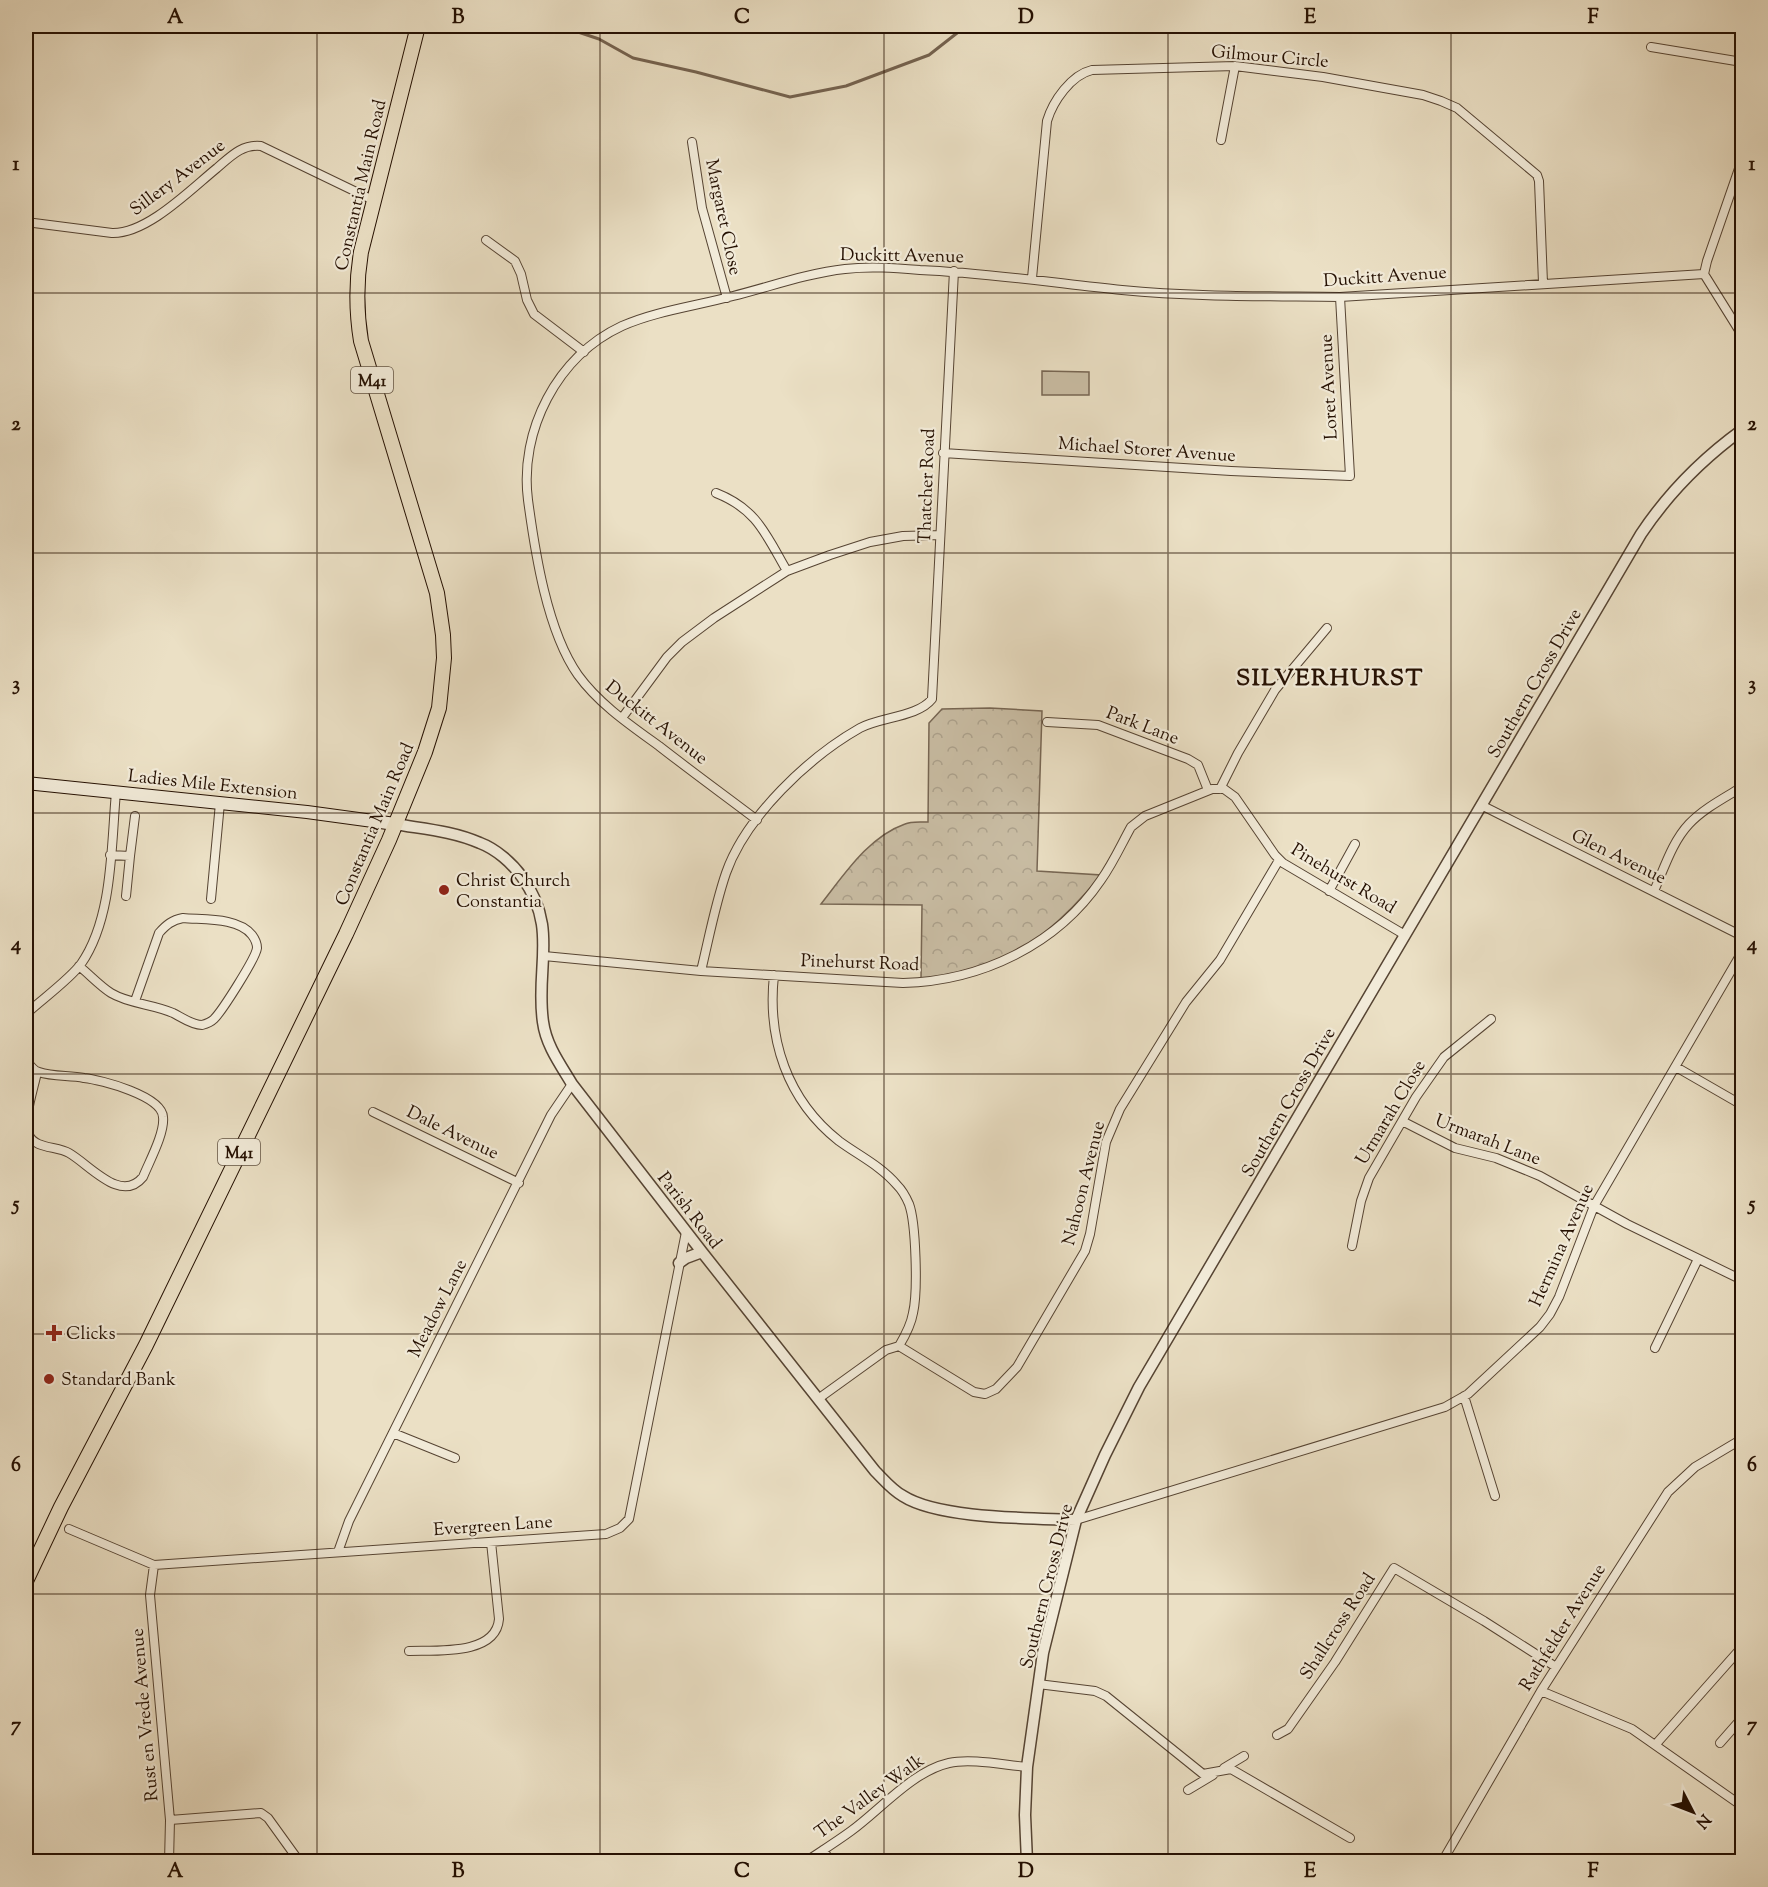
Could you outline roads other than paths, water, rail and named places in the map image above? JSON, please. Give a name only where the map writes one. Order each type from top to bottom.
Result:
[{"type":"main road","name":"Constantia Main Road","points":[[26,1581],[61,1507],[146,1345],[364,895],[425,752],[439,708],[443,681],[443,635],[437,593],[369,369],[360,331],[357,284],[361,252],[373,200],[418,26]]},
{"type":"main road","name":"Ladies Mile Extension","points":[[26,783],[317,813],[396,824]]},
{"type":"street","points":[[1651,47],[1743,62]]},
{"type":"street","points":[[1221,140],[1235,66]]},
{"type":"street","name":"Gilmour Circle","points":[[1032,278],[1047,121],[1051,110],[1076,77],[1092,70],[1235,66],[1371,85],[1423,95],[1457,108],[1537,175],[1544,283]]},
{"type":"street","name":"Margaret Close","points":[[692,142],[702,208],[726,298]]},
{"type":"street","name":"Sillery Avenue","points":[[26,222],[112,233],[132,231],[157,216],[235,153],[252,145],[261,146],[373,200]]},
{"type":"street","points":[[1743,160],[1738,184],[1704,274],[1743,335]]},
{"type":"street","points":[[486,240],[515,261],[522,274],[527,300],[534,314],[584,352]]},
{"type":"street","name":"Duckitt Avenue","points":[[757,820],[621,718],[592,692],[578,674],[556,633],[550,613],[536,551],[526,485],[530,443],[538,416],[551,390],[584,352],[601,338],[620,327],[639,320],[844,269],[890,268],[954,271],[1032,278],[1119,290],[1193,295],[1340,297],[1704,274]]},
{"type":"street","name":"Thatcher Road","points":[[757,820],[802,771],[834,744],[864,726],[918,709],[929,702],[933,694],[943,453],[954,271]]},
{"type":"street","name":"Loret Avenue","points":[[1340,297],[1350,476]]},
{"type":"street","name":"Southern Cross Drive","points":[[1027,1862],[1025,1815],[1027,1767],[1045,1643],[1076,1520],[1139,1387],[1653,516],[1672,491],[1697,466],[1743,430]]},
{"type":"street","name":"Michael Storer Avenue","points":[[943,453],[1350,476]]},
{"type":"street","points":[[716,493],[750,512],[788,571]]},
{"type":"street","points":[[621,718],[661,664],[682,642],[714,618],[788,571],[880,540],[903,536],[940,535]]},
{"type":"street","points":[[1220,789],[1275,690],[1327,628]]},
{"type":"street","name":"Park Lane","points":[[1047,722],[1098,725],[1188,759],[1198,765],[1208,790]]},
{"type":"street","points":[[1654,891],[1678,840],[1689,824],[1701,813],[1743,787]]},
{"type":"street","name":"Pinehurst Road","points":[[544,956],[701,971],[924,982],[974,973],[1018,955],[1052,932],[1100,882],[1131,827],[1137,821],[1208,790],[1220,789],[1228,791],[1235,797],[1279,860],[1405,935]]},
{"type":"street","points":[[26,1014],[79,966],[92,947],[100,927],[105,903],[116,792]]},
{"type":"street","points":[[211,899],[220,803]]},
{"type":"street","name":"Glen Avenue","points":[[1481,804],[1592,862],[1743,936]]},
{"type":"street","points":[[126,896],[135,816]]},
{"type":"street","points":[[701,971],[726,872],[736,851],[757,820]]},
{"type":"street","name":"Parish Road","points":[[396,824],[467,838],[490,848],[508,861],[530,888],[543,927],[541,1005],[543,1023],[553,1053],[572,1084],[686,1232],[875,1471],[895,1491],[909,1499],[946,1511],[1076,1520]]},
{"type":"street","points":[[1329,891],[1355,844]]},
{"type":"street","points":[[110,855],[130,856]]},
{"type":"street","name":"Nahoon Avenue","points":[[899,1346],[974,1392],[985,1394],[996,1389],[1017,1367],[1084,1251],[1090,1234],[1106,1142],[1120,1109],[1186,1002],[1220,960],[1279,860]]},
{"type":"street","points":[[79,966],[110,992],[135,1001],[164,1009],[194,1024],[208,1023],[220,1011],[254,956],[256,942],[244,928],[233,924],[175,919],[159,933],[135,1001]]},
{"type":"street","name":"Hermina Avenue","points":[[1076,1520],[1445,1407],[1464,1396],[1540,1327],[1551,1314],[1594,1206],[1743,952]]},
{"type":"street","points":[[774,975],[772,1005],[776,1042],[786,1076],[799,1098],[819,1123],[837,1139],[888,1175],[910,1206],[916,1297],[909,1326],[899,1346],[886,1350],[818,1399]]},
{"type":"street","name":"Urmarah Close","points":[[1352,1246],[1361,1201],[1369,1178],[1402,1121],[1444,1057],[1491,1019]]},
{"type":"street","points":[[26,1060],[37,1072],[93,1080],[132,1091],[158,1105],[164,1119],[143,1177],[138,1184],[119,1187],[70,1153],[38,1144],[31,1139],[26,1126],[37,1072]]},
{"type":"street","points":[[1676,1067],[1743,1105]]},
{"type":"street","name":"Meadow Lane","points":[[338,1552],[349,1521],[551,1115],[572,1084]]},
{"type":"street","name":"Dale Avenue","points":[[373,1112],[519,1183]]},
{"type":"street","name":"Urmarah Lane","points":[[1402,1121],[1455,1148],[1496,1158],[1519,1167],[1743,1280]]},
{"type":"street","name":"Evergreen Lane","points":[[69,1529],[154,1565],[606,1534],[620,1528],[629,1519],[686,1232]]},
{"type":"street","points":[[679,1263],[702,1252]]},
{"type":"street","points":[[1655,1348],[1698,1259]]},
{"type":"street","points":[[1464,1396],[1495,1496]]},
{"type":"street","points":[[393,1433],[455,1458]]},
{"type":"street","name":"Rathfelder Avenue","points":[[1442,1862],[1541,1691],[1668,1492],[1695,1467],[1743,1439]]},
{"type":"street","points":[[409,1651],[461,1650],[484,1641],[494,1633],[499,1619],[491,1542]]},
{"type":"street","name":"Rust en Vrede Avenue","points":[[154,1565],[150,1595],[170,1820],[169,1862]]},
{"type":"street","name":"Shallcross Road","points":[[1277,1735],[1288,1729],[1335,1662],[1394,1568],[1556,1667]]},
{"type":"street","points":[[1656,1744],[1743,1647]]},
{"type":"street","points":[[1038,1684],[1095,1691],[1111,1700],[1203,1774],[1231,1769],[1350,1838]]},
{"type":"street","points":[[1541,1691],[1608,1717],[1632,1729],[1743,1806]]},
{"type":"street","points":[[1720,1743],[1743,1718]]},
{"type":"street","points":[[1188,1790],[1244,1756]]},
{"type":"street","name":"The Valley Walk","points":[[805,1862],[851,1832],[922,1774],[936,1767],[951,1762],[965,1762],[1027,1767]]},
{"type":"street","points":[[170,1820],[261,1813],[268,1818],[299,1861]]},
{"type":"street","points":[[823,1850],[831,1862]]},
{"type":"waterway","points":[[26,27],[85,26]]},
{"type":"waterway","points":[[560,26],[599,39],[633,58],[790,97],[846,86],[929,55],[966,26]]},
{"type":"place","name":"Christ Church Constantia","points":[[444,890]]},
{"type":"place","name":"Clicks","points":[[54,1333]]},
{"type":"place","name":"Standard Bank","points":[[49,1379]]},
{"type":"district","name":"SILVERHURST","points":[[1330,677]]}]
